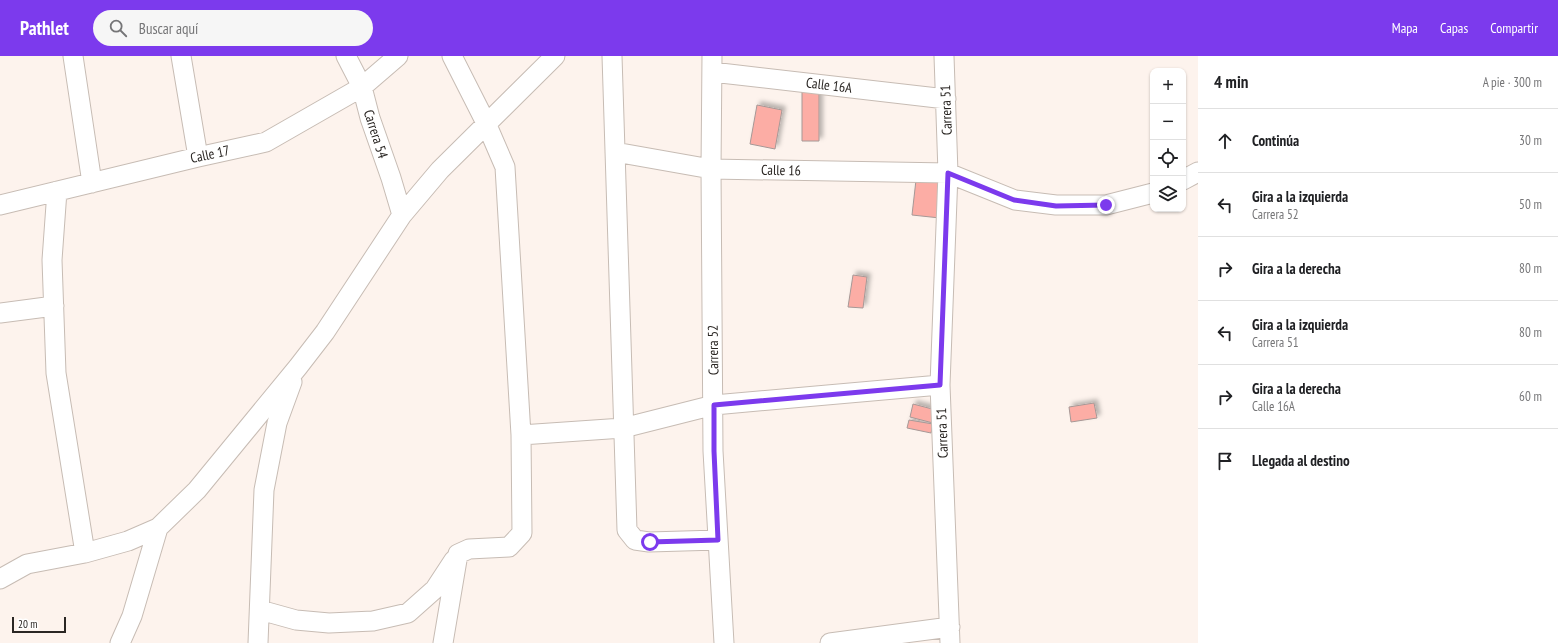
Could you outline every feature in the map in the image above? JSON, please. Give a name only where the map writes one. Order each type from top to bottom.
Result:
[{"type":"street","points":[[73,56],[92,183]]},
{"type":"street","points":[[182,56],[198,157]]},
{"type":"street","name":"Carrera 54","points":[[346,56],[362,87],[370,118],[402,215]]},
{"type":"street","name":"Calle 17","points":[[0,205],[266,142],[362,87],[398,56]]},
{"type":"street","points":[[260,610],[296,620],[329,623],[372,621],[408,612],[436,589],[458,554],[469,549],[509,547],[522,533],[521,435],[505,167],[486,123],[452,56]]},
{"type":"street","points":[[0,579],[27,564],[85,553],[128,541],[158,528],[197,490],[298,367],[325,332],[402,215],[440,170],[555,56]]},
{"type":"street","points":[[612,56],[627,530],[635,540],[650,542],[718,540]]},
{"type":"street","name":"Carrera 51","points":[[944,56],[948,173],[940,385],[950,635]]},
{"type":"street","name":"Calle 16A","points":[[712,64],[946,99]]},
{"type":"street","name":"Carrera 52","points":[[712,64],[711,169],[714,451],[724,643]]},
{"type":"street","name":"Calle 16","points":[[615,152],[711,169],[948,173]]},
{"type":"street","points":[[1186,178],[1198,172]]},
{"type":"street","points":[[948,173],[1014,200],[1056,206],[1106,205],[1150,194]]},
{"type":"street","points":[[57,191],[52,260],[56,373],[85,553]]},
{"type":"street","points":[[0,313],[54,306]]},
{"type":"street","points":[[258,643],[264,490],[277,423],[298,367]]},
{"type":"street","points":[[521,435],[623,428],[714,405],[940,385]]},
{"type":"street","points":[[120,643],[132,616],[158,528]]},
{"type":"street","points":[[443,643],[458,554]]},
{"type":"street","points":[[830,643],[950,635]]},
{"type":"building","points":[[802,89],[819,89],[819,141],[802,141]]},
{"type":"building","points":[[757,105],[782,110],[775,149],[750,144]]},
{"type":"building","points":[[916,180],[945,183],[940,218],[912,215]]},
{"type":"building","points":[[853,275],[867,277],[863,308],[848,307]]},
{"type":"building","points":[[1094,403],[1097,418],[1071,422],[1069,407]]},
{"type":"building","points":[[913,404],[936,410],[933,423],[910,417]]},
{"type":"building","points":[[909,420],[933,424],[931,433],[907,428]]},
{"type":"route","points":[[650,542],[718,540],[714,451],[714,405],[940,385],[948,173],[1014,200],[1056,206],[1106,205]]}]
